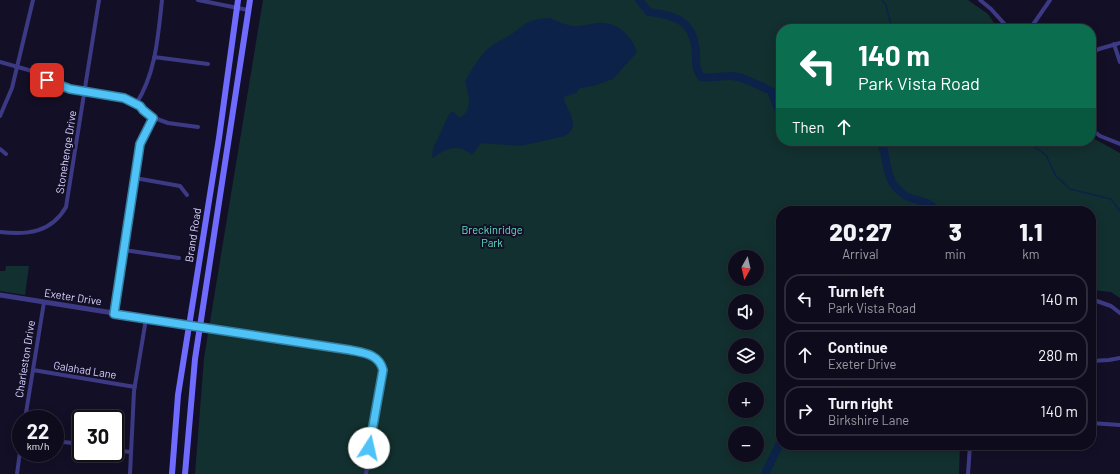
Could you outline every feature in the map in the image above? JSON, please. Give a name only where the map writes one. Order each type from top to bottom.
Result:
[{"type":"main road","name":"Brand Road","points":[[172,474],[178,395],[219,138],[238,0]]},
{"type":"main road","name":"Brand Road","points":[[185,474],[195,359],[202,327],[250,0]]},
{"type":"main road","points":[[189,325],[202,327]]},
{"type":"main road","points":[[174,444],[187,445]]},
{"type":"street","points":[[0,116],[12,88],[33,0]]},
{"type":"street","name":"Stonehenge Drive","points":[[0,232],[16,234],[37,232],[48,227],[62,212],[68,197],[99,0]]},
{"type":"street","points":[[136,104],[146,89],[154,57],[162,0]]},
{"type":"street","points":[[198,0],[248,10]]},
{"type":"street","points":[[980,0],[991,9],[1004,24]]},
{"type":"street","points":[[1033,24],[1050,0]]},
{"type":"street","points":[[1096,51],[1120,43]]},
{"type":"street","points":[[1114,44],[1120,62]]},
{"type":"street","points":[[154,57],[208,64]]},
{"type":"street","points":[[0,62],[32,71],[61,86],[84,92],[124,98],[136,104],[153,118],[168,123],[198,127]]},
{"type":"street","points":[[114,314],[140,144],[153,118]]},
{"type":"street","points":[[1096,133],[1120,144]]},
{"type":"street","points":[[0,149],[6,154]]},
{"type":"street","points":[[135,178],[180,186],[187,195]]},
{"type":"street","points":[[124,250],[179,258]]},
{"type":"street","name":"Exeter Drive","points":[[0,295],[189,325]]},
{"type":"street","points":[[1096,300],[1120,313]]},
{"type":"street","name":"Charleston Drive","points":[[26,410],[44,302]]},
{"type":"street","points":[[130,474],[130,452],[135,387],[146,319]]},
{"type":"street","points":[[202,327],[350,350],[377,357],[383,370],[366,474]]},
{"type":"street","points":[[1096,361],[1120,358]]},
{"type":"street","name":"Galahad Lane","points":[[33,370],[135,387]]},
{"type":"street","points":[[1096,423],[1120,424]]},
{"type":"street","points":[[968,474],[970,450]]},
{"type":"street","points":[[124,451],[130,452]]},
{"type":"street","points":[[17,474],[19,462]]},
{"type":"green space","name":"Breckinridge Park","points":[[263,0],[968,0],[988,14],[995,24],[776,24],[776,146],[1096,146],[1096,140],[1120,153],[1120,298],[1111,292],[1096,290],[1096,206],[776,206],[776,450],[960,450],[959,474],[195,474],[204,358]]},
{"type":"green space","points":[[6,266],[29,266],[25,295],[0,291],[0,271],[5,271]]},
{"type":"water","points":[[550,18],[573,26],[600,23],[610,24],[620,29],[629,37],[637,52],[613,79],[593,86],[580,88],[576,93],[564,97],[573,122],[573,127],[565,136],[521,146],[481,143],[472,155],[462,149],[452,148],[432,158],[433,149],[449,114],[453,111],[460,118],[469,106],[465,81],[476,62],[491,46],[522,26],[538,19]]},
{"type":"waterway","points":[[639,0],[649,12],[676,18],[688,27],[695,43],[698,72],[701,77],[709,78],[734,76],[745,79],[771,91],[776,104]]},
{"type":"waterway","points":[[882,0],[886,5],[891,24]]},
{"type":"waterway","points":[[882,146],[889,174],[894,185],[904,195],[932,206]]},
{"type":"waterway","points":[[1033,146],[1046,155],[1056,176],[1070,189],[1111,199],[1120,211]]},
{"type":"waterway","points":[[765,474],[777,450]]},
{"type":"route","points":[[47,80],[70,89],[124,98],[140,106],[149,116],[153,118],[140,144],[114,314],[350,350],[377,357],[383,370],[369,448]]}]
